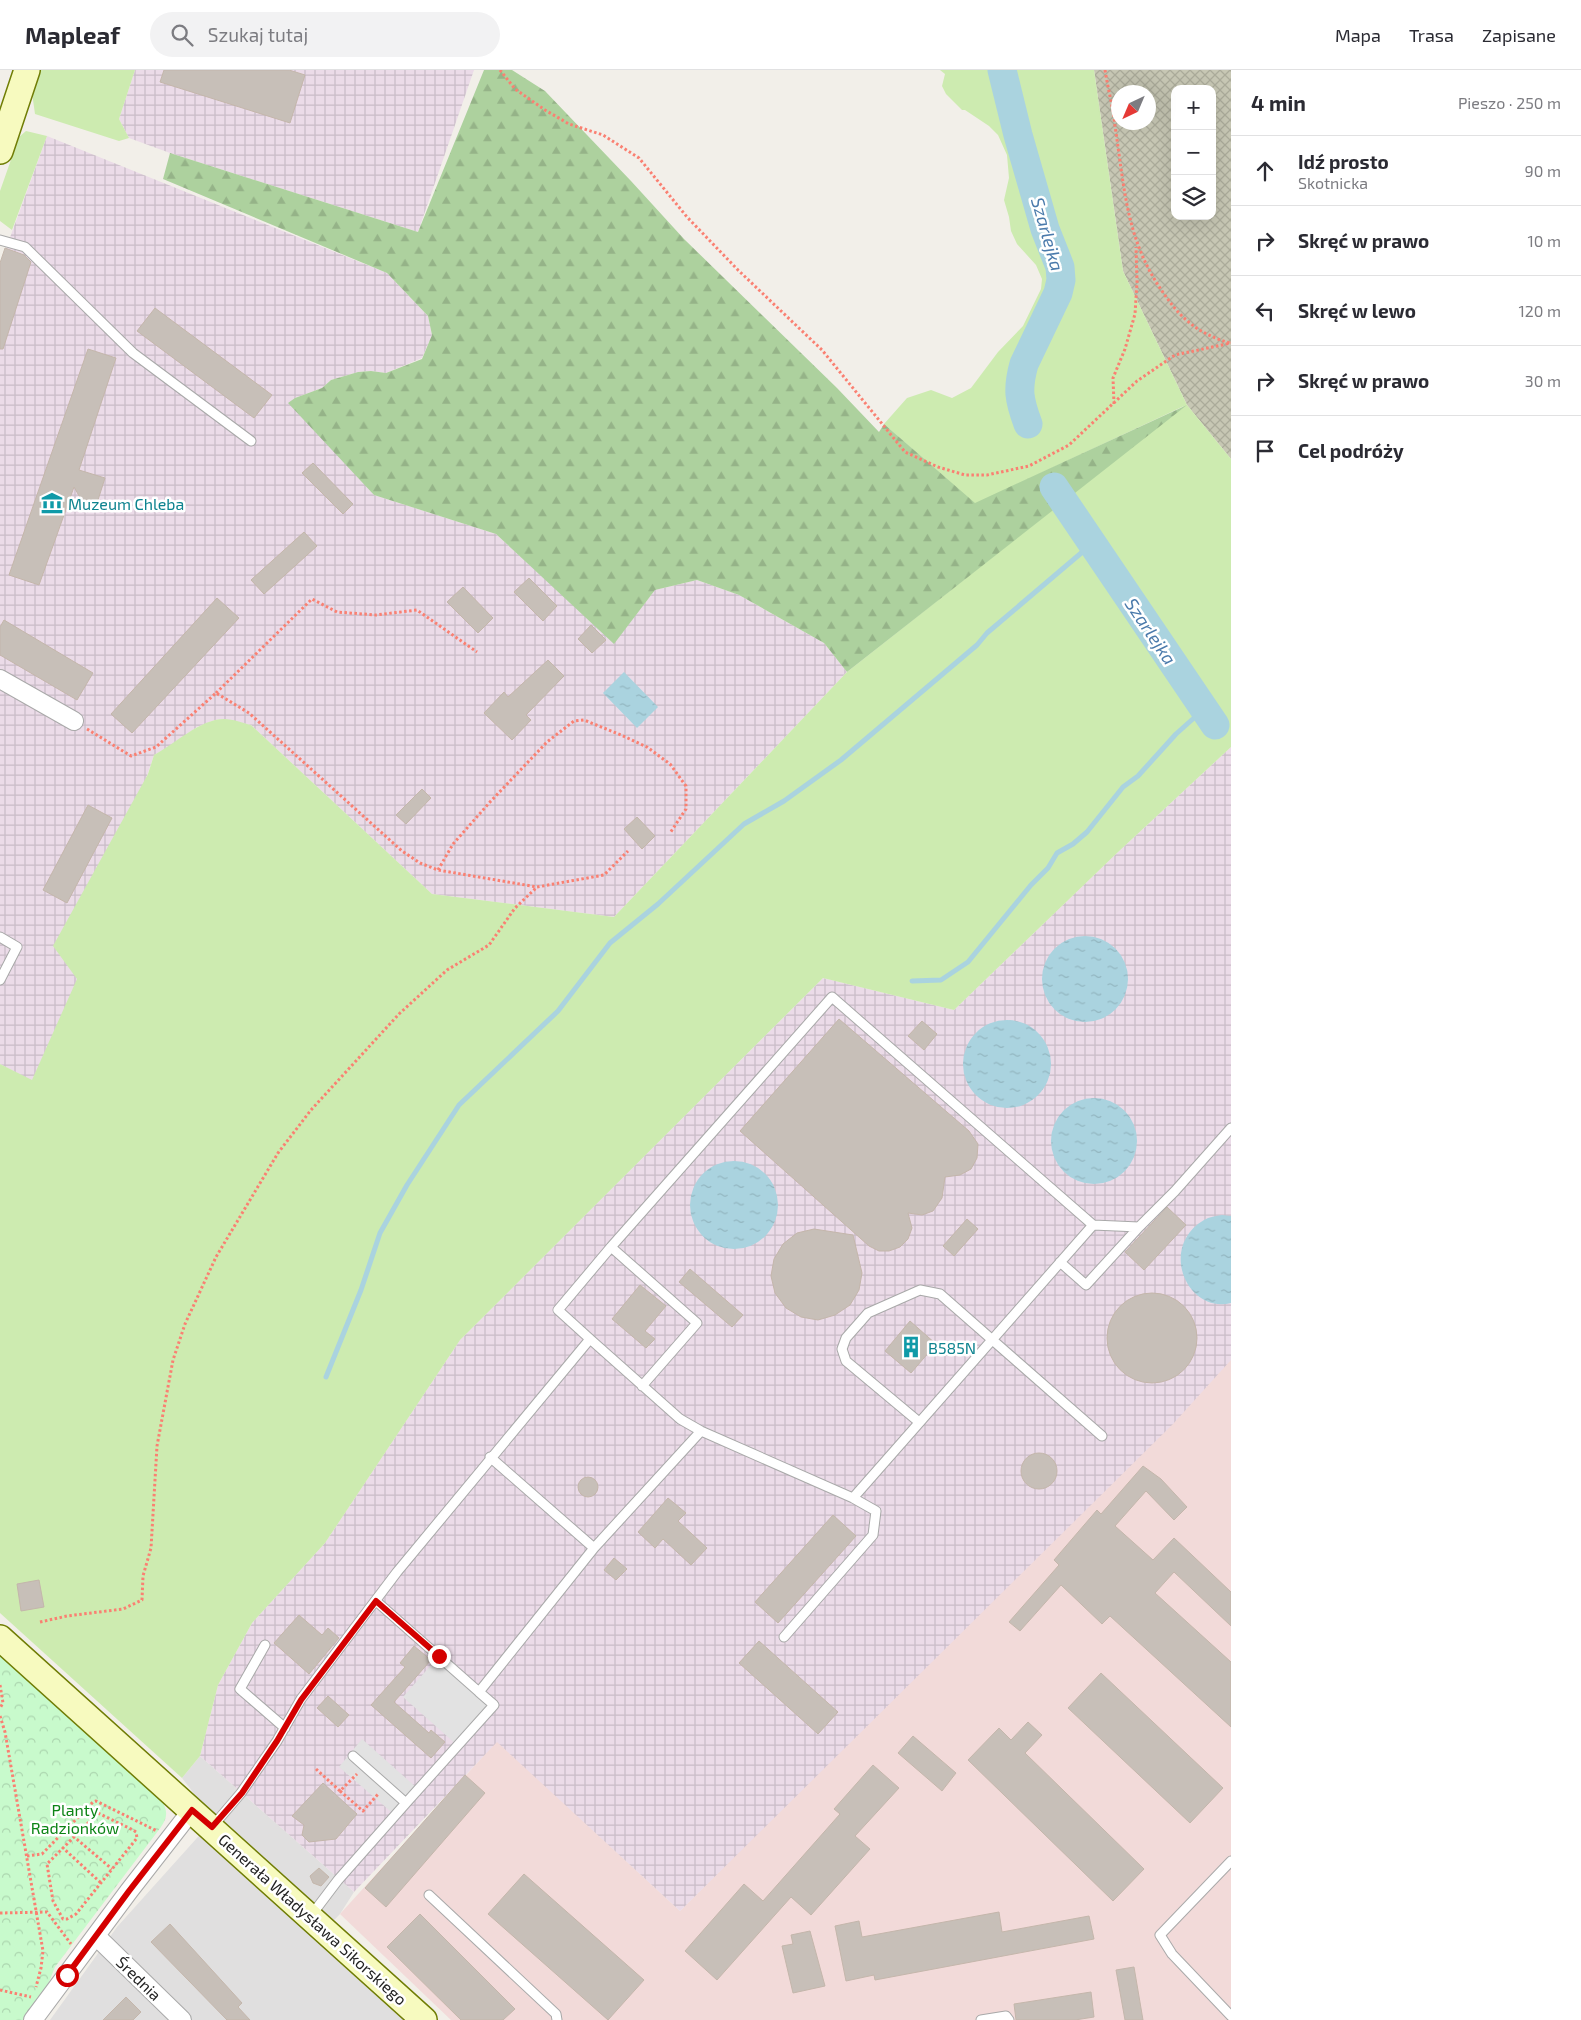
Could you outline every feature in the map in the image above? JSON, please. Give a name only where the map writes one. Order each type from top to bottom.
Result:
[{"type":"street","points":[[0,151],[27,70]]},
{"type":"street","points":[[0,679],[74,721]]},
{"type":"street","name":"Generała Władysława Sikorskiego","points":[[0,1638],[212,1827],[421,2019]]},
{"type":"street","points":[[30,2012],[96,1936],[192,1810]]},
{"type":"street","name":"Średnia","points":[[96,1936],[182,2020]]},
{"type":"lane","points":[[0,240],[25,247],[133,353],[251,441]]},
{"type":"lane","points":[[0,938],[18,947],[0,980]]},
{"type":"lane","points":[[784,1637],[873,1535],[876,1511],[853,1498],[701,1431],[680,1419],[558,1310],[612,1247],[832,997],[1093,1225],[1138,1227]]},
{"type":"lane","points":[[1060,1262],[1086,1285],[1138,1227],[1175,1191],[1231,1128]]},
{"type":"lane","points":[[853,1498],[1093,1225]]},
{"type":"lane","points":[[612,1247],[697,1323],[642,1386]]},
{"type":"lane","points":[[918,1422],[846,1361],[842,1349],[846,1338],[868,1313],[920,1290],[940,1294],[1102,1436]]},
{"type":"lane","points":[[212,1827],[242,1793],[301,1700],[397,1572],[490,1457],[590,1339]]},
{"type":"lane","points":[[479,1692],[594,1548],[701,1431]]},
{"type":"lane","points":[[490,1457],[594,1548]]},
{"type":"lane","points":[[310,1917],[338,1880],[494,1705],[376,1601]]},
{"type":"lane","points":[[265,1645],[240,1689],[284,1728]]},
{"type":"lane","points":[[353,1756],[406,1803]]},
{"type":"lane","points":[[1231,1861],[1160,1934],[1172,1954],[1231,2016]]},
{"type":"lane","points":[[429,1895],[556,2014],[557,2020]]},
{"type":"lane","points":[[981,2020],[1006,2016],[1009,2020]]},
{"type":"path","points":[[500,70],[515,89],[545,110],[569,124],[603,135],[639,158],[688,216],[738,270],[822,350],[905,452],[938,467],[965,475],[987,475],[1029,466],[1070,445],[1137,381],[1174,354],[1231,343]]},
{"type":"path","points":[[1105,70],[1115,123],[1127,208],[1136,244],[1152,278],[1173,306],[1197,330],[1212,338],[1231,343]]},
{"type":"path","points":[[1114,405],[1113,378],[1125,349],[1135,314],[1137,282],[1136,244]]},
{"type":"path","points":[[74,721],[131,756],[156,747],[216,693],[312,599],[337,612],[376,615],[417,610],[477,652]]},
{"type":"path","points":[[216,693],[249,713],[402,851],[420,863],[438,870],[536,887],[604,875],[628,851]]},
{"type":"path","points":[[438,870],[453,844],[490,802],[547,742],[574,721],[584,720],[622,735],[646,747],[670,764],[686,786],[686,809],[670,833]]},
{"type":"path","points":[[40,1622],[67,1616],[123,1609],[142,1600],[144,1576],[152,1548],[158,1446],[173,1360],[185,1324],[216,1257],[278,1153],[311,1110],[399,1014],[447,970],[489,945],[515,908],[536,887]]},
{"type":"path","points":[[0,1685],[3,1703],[0,1708]]},
{"type":"path","points":[[0,1716],[5,1732],[43,1951],[38,1980],[31,1998],[30,2012]]},
{"type":"path","points":[[340,1791],[364,1766]]},
{"type":"path","points":[[316,1769],[363,1811],[386,1785]]},
{"type":"path","points":[[27,1856],[42,1854],[96,1800],[160,1832]]},
{"type":"path","points":[[98,1813],[136,1832],[135,1840],[76,1914],[63,1919],[53,1903],[47,1864],[73,1836],[98,1813]]},
{"type":"path","points":[[61,1834],[67,1841]]},
{"type":"path","points":[[73,1836],[112,1869]]},
{"type":"path","points":[[62,1847],[101,1882]]},
{"type":"path","points":[[0,1913],[46,1912],[74,1948]]},
{"type":"path","points":[[0,1990],[31,1998]]},
{"type":"shaded area","points":[[135,70],[474,70],[418,232],[170,153],[129,138],[119,119]]},
{"type":"shaded area","points":[[1094,70],[1231,70],[1231,459],[1187,405],[1123,271]]},
{"type":"shaded area","points":[[47,136],[387,273],[428,316],[432,335],[422,358],[386,373],[358,372],[331,380],[322,388],[295,398],[374,495],[496,534],[614,643],[655,590],[697,580],[739,595],[824,643],[847,672],[614,917],[432,894],[251,725],[224,719],[215,720],[197,727],[171,746],[154,755],[78,979],[32,1081],[0,1064],[0,265]]},
{"type":"shaded area","points":[[1231,747],[1231,1360],[1173,1424],[680,1911],[497,1742],[354,1892],[200,1756],[218,1685],[252,1623],[325,1543],[460,1340],[823,978],[954,1010],[1117,853]]},
{"type":"shaded area","points":[[1231,1357],[1231,2020],[451,2020],[340,1914],[497,1741],[680,1911]]},
{"type":"shaded area","points":[[439,1656],[494,1705],[458,1746],[403,1697]]},
{"type":"shaded area","points":[[362,1739],[418,1789],[396,1816],[339,1767]]},
{"type":"shaded area","points":[[200,1756],[354,1892],[340,1914],[316,1939],[409,2020],[50,2020],[117,1927],[214,1819],[182,1778]]},
{"type":"green space","points":[[39,70],[135,70],[119,119],[129,138],[119,141],[35,114],[32,93]]},
{"type":"green space","points":[[484,70],[512,70],[545,91],[684,239],[837,388],[879,432],[884,424],[975,503],[1187,405],[847,672],[824,643],[739,595],[697,580],[655,590],[614,644],[496,534],[374,495],[288,403],[295,398],[322,388],[331,380],[358,372],[386,373],[422,359],[432,335],[428,316],[387,273],[163,179],[170,153],[418,232]]},
{"type":"green space","points":[[940,70],[1094,70],[1123,271],[1187,405],[1231,459],[1231,747],[1117,853],[954,1010],[823,978],[460,1340],[325,1543],[252,1623],[218,1685],[200,1756],[182,1778],[0,1613],[0,1064],[32,1080],[77,979],[53,946],[148,774],[154,755],[197,727],[215,720],[224,719],[251,725],[432,894],[614,917],[847,672],[1184,406],[975,504],[884,424],[907,398],[931,390],[952,398],[971,388],[998,352],[1023,326],[1041,289],[1042,279],[1036,265],[1017,244],[1011,231],[1004,200],[1009,178],[1007,155],[998,135],[989,126],[965,110],[962,110],[946,94],[942,86],[945,74]]},
{"type":"green space","points":[[26,131],[47,136],[12,230],[0,221],[0,191],[19,137]]},
{"type":"green space","name":"Planty Radzionków","points":[[0,1649],[168,1801],[164,1805],[166,1816],[161,1827],[55,1967],[47,1987],[24,2020],[0,2020]]},
{"type":"water","points":[[624,672],[658,707],[637,728],[603,693]]},
{"type":"water","points":[[1085,936],[1101,939],[1109,943],[1121,955],[1125,963],[1128,979],[1125,995],[1121,1003],[1109,1015],[1101,1019],[1085,1022],[1069,1019],[1061,1015],[1049,1003],[1045,995],[1042,979],[1045,963],[1049,955],[1061,943],[1069,939]]},
{"type":"water","points":[[1007,1020],[1024,1023],[1038,1033],[1048,1047],[1051,1064],[1048,1081],[1038,1095],[1024,1105],[1007,1108],[990,1105],[976,1095],[966,1081],[963,1064],[966,1047],[976,1033],[990,1023]]},
{"type":"water","points":[[1086,1098],[1102,1098],[1111,1101],[1125,1110],[1134,1124],[1137,1141],[1134,1158],[1125,1172],[1111,1181],[1102,1184],[1086,1184],[1070,1177],[1058,1165],[1051,1149],[1051,1133],[1058,1117],[1070,1105]]},
{"type":"water","points":[[734,1161],[751,1164],[765,1174],[775,1188],[778,1205],[775,1222],[765,1236],[751,1246],[734,1249],[717,1246],[703,1236],[693,1222],[690,1205],[693,1188],[703,1174],[717,1164]]},
{"type":"water","points":[[1222,1215],[1231,1216],[1231,1303],[1215,1304],[1202,1298],[1191,1289],[1184,1276],[1181,1261],[1183,1246],[1190,1232],[1204,1220]]},
{"type":"building","points":[[164,70],[289,70],[305,75],[290,123],[160,82]]},
{"type":"building","points":[[5,248],[24,255],[31,262],[3,349],[0,349],[0,263]]},
{"type":"building","points":[[155,308],[272,395],[254,418],[137,331]]},
{"type":"building","points":[[88,349],[116,358],[79,470],[105,478],[98,500],[86,508],[74,487],[39,585],[9,575]]},
{"type":"building","points":[[313,463],[353,504],[343,514],[302,473]]},
{"type":"building","points":[[304,532],[317,546],[264,594],[251,580]]},
{"type":"building","points":[[529,578],[557,606],[543,621],[514,592]]},
{"type":"building","points":[[463,587],[493,618],[478,633],[447,602]]},
{"type":"building","points":[[217,598],[239,618],[132,733],[111,714]]},
{"type":"building","points":[[4,620],[93,673],[77,700],[0,655],[0,627]]},
{"type":"building","points":[[591,625],[606,640],[592,653],[578,639]]},
{"type":"building","points":[[548,660],[564,676],[526,715],[531,720],[512,740],[484,713],[504,692],[508,697]]},
{"type":"building","points":[[422,789],[431,798],[406,824],[396,815]]},
{"type":"building","points":[[88,805],[112,818],[67,903],[43,890]]},
{"type":"building","points":[[637,817],[655,836],[642,849],[624,829]]},
{"type":"building","points":[[839,1019],[969,1131],[978,1144],[977,1158],[971,1169],[960,1175],[945,1177],[942,1198],[933,1211],[922,1215],[908,1213],[912,1228],[908,1239],[900,1247],[889,1251],[879,1251],[869,1246],[740,1131]]},
{"type":"building","points":[[922,1021],[937,1034],[924,1050],[908,1036]]},
{"type":"building","points":[[1167,1207],[1186,1225],[1144,1270],[1125,1252]]},
{"type":"building","points":[[967,1219],[978,1229],[954,1256],[943,1246]]},
{"type":"building","points":[[814,1229],[853,1235],[862,1273],[859,1290],[850,1305],[835,1315],[818,1320],[801,1317],[786,1308],[775,1293],[771,1276],[774,1259],[783,1244],[797,1233]]},
{"type":"building","points":[[690,1269],[743,1315],[732,1327],[679,1282]]},
{"type":"building","points":[[640,1285],[666,1306],[645,1331],[655,1339],[646,1348],[612,1319]]},
{"type":"building","points":[[1152,1293],[1169,1297],[1184,1306],[1193,1321],[1197,1338],[1193,1355],[1184,1370],[1169,1379],[1152,1383],[1135,1379],[1120,1370],[1111,1355],[1107,1338],[1111,1321],[1120,1306],[1135,1297]]},
{"type":"building","name":"B585N","points":[[910,1321],[936,1344],[911,1373],[885,1351]]},
{"type":"building","points":[[1039,1453],[1046,1454],[1052,1458],[1056,1464],[1056,1478],[1052,1484],[1046,1488],[1039,1489],[1032,1488],[1026,1484],[1022,1478],[1021,1471],[1022,1464],[1026,1458],[1032,1454]]},
{"type":"building","points":[[1143,1466],[1161,1479],[1187,1507],[1174,1520],[1146,1491],[1115,1526],[1153,1560],[1174,1538],[1231,1592],[1231,1626],[1174,1572],[1155,1593],[1231,1662],[1231,1727],[1110,1616],[1102,1624],[1061,1585],[1020,1631],[1009,1622],[1059,1565],[1054,1560],[1097,1510],[1101,1514]]},
{"type":"building","points":[[584,1477],[592,1477],[598,1483],[598,1491],[592,1497],[584,1497],[578,1491],[578,1483]]},
{"type":"building","points":[[668,1498],[686,1513],[678,1521],[707,1548],[691,1565],[663,1539],[655,1548],[638,1532]]},
{"type":"building","points":[[833,1515],[856,1536],[778,1623],[755,1602]]},
{"type":"building","points":[[614,1558],[627,1569],[616,1580],[604,1570]]},
{"type":"building","points":[[39,1580],[44,1607],[21,1611],[17,1584]]},
{"type":"building","points":[[299,1615],[322,1635],[328,1628],[339,1638],[309,1674],[274,1643]]},
{"type":"building","points":[[759,1641],[838,1712],[818,1734],[739,1663]]},
{"type":"building","points":[[414,1646],[431,1660],[394,1702],[429,1733],[431,1730],[445,1742],[431,1758],[371,1705],[405,1667],[400,1663]]},
{"type":"building","points":[[1101,1673],[1223,1788],[1190,1823],[1068,1708]]},
{"type":"building","points":[[328,1696],[349,1715],[338,1727],[317,1708]]},
{"type":"building","points":[[1028,1722],[1042,1735],[1025,1753],[1144,1869],[1113,1901],[968,1760],[999,1728],[1011,1740]]},
{"type":"building","points":[[913,1736],[956,1773],[942,1791],[898,1753]]},
{"type":"building","points":[[873,1765],[899,1788],[855,1836],[870,1849],[811,1915],[791,1897],[717,1980],[685,1951],[744,1884],[763,1901],[840,1814],[834,1809]]},
{"type":"building","points":[[465,1775],[485,1793],[386,1907],[365,1888]]},
{"type":"building","points":[[323,1783],[357,1814],[336,1839],[309,1842],[302,1835],[304,1825],[292,1816]]},
{"type":"building","points":[[319,1868],[329,1877],[321,1886],[313,1883],[310,1876]]},
{"type":"building","points":[[524,1874],[644,1980],[608,2020],[488,1914]]},
{"type":"building","points":[[999,1912],[1002,1932],[1089,1916],[1094,1939],[875,1980],[874,1975],[846,1981],[835,1926],[859,1921],[862,1937]]},
{"type":"building","points":[[420,1914],[515,2009],[503,2020],[461,2020],[387,1947]]},
{"type":"building","points":[[170,1924],[242,2003],[238,2007],[250,2020],[227,2020],[151,1942]]},
{"type":"building","points":[[810,1931],[825,1986],[793,1993],[782,1946],[793,1944],[791,1935]]},
{"type":"building","points":[[1134,1967],[1143,2020],[1125,2020],[1116,1970]]},
{"type":"building","points":[[1091,1992],[1094,2017],[1075,2020],[1016,2020],[1014,2004]]},
{"type":"building","points":[[126,1997],[141,2012],[133,2020],[103,2020]]},
{"type":"waterway","name":"Szarlejka","points":[[1002,70],[1018,135],[1045,229],[1060,267],[1061,280],[1058,293],[1024,364],[1020,394],[1028,424]]},
{"type":"waterway","name":"Szarlejka","points":[[1054,487],[1215,725]]},
{"type":"waterway","points":[[326,1377],[361,1290],[380,1233],[407,1185],[459,1105],[558,1011],[610,943],[658,904],[744,824],[784,801],[841,760],[977,645],[987,633],[1093,543]]},
{"type":"waterway","points":[[912,981],[941,980],[968,962],[1031,885],[1048,868],[1057,853],[1073,844],[1087,832],[1123,787],[1138,776],[1176,734],[1204,709]]},
{"type":"place","name":"Muzeum Chleba","points":[[52,503]]},
{"type":"place","name":"B585N","points":[[911,1347]]},
{"type":"route","points":[[67,1975],[192,1810],[212,1827],[242,1793],[277,1741],[301,1700],[376,1601],[439,1656]]}]
